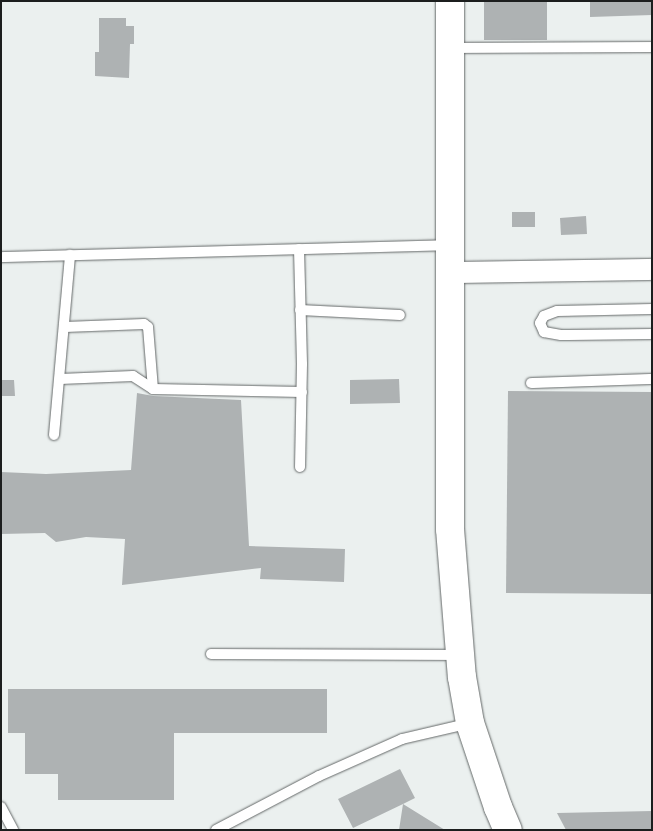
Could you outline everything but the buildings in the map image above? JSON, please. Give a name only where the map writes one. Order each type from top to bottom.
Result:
[{"type":"street","points":[[450,1],[450,529],[460,655],[470,723],[498,807],[508,830]]},
{"type":"street","points":[[451,258],[652,269]]},
{"type":"lane","points":[[450,48],[652,46]]},
{"type":"lane","points":[[1,257],[299,249],[451,258]]},
{"type":"lane","points":[[299,249],[302,392],[300,467]]},
{"type":"lane","points":[[54,435],[70,256]]},
{"type":"lane","points":[[652,309],[557,311],[544,316],[540,323],[544,332],[562,335],[652,334]]},
{"type":"lane","points":[[300,310],[400,315]]},
{"type":"lane","points":[[65,326],[144,324],[148,327],[153,389]]},
{"type":"lane","points":[[60,378],[133,376],[153,389],[302,392]]},
{"type":"lane","points":[[532,384],[652,379]]},
{"type":"lane","points":[[211,654],[460,655]]},
{"type":"lane","points":[[216,830],[319,776],[402,739],[470,723]]},
{"type":"lane","points":[[1,807],[8,826]]}]
